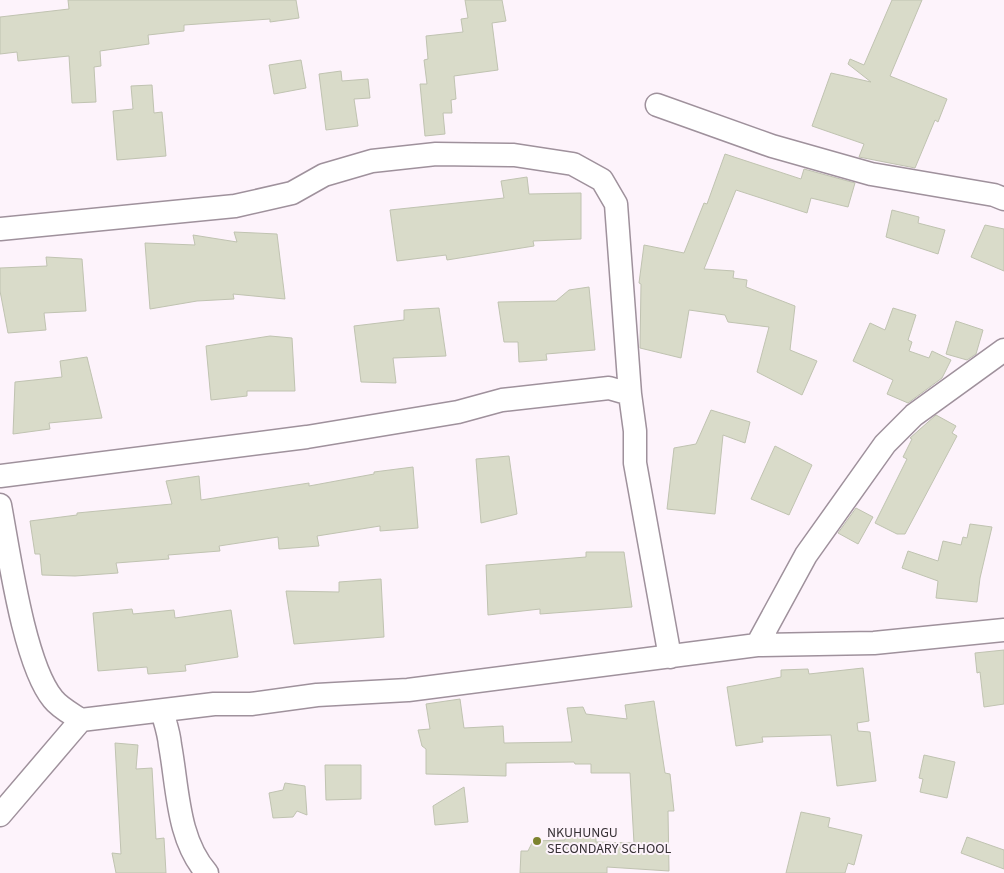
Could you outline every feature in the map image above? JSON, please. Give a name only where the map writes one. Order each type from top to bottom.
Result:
[{"type":"street","points":[[658,105],[772,146],[871,174],[994,195],[1004,199]]},
{"type":"street","points":[[0,229],[236,206],[292,193],[324,175],[372,161],[436,154],[514,155],[573,164],[602,180],[616,204],[630,394],[636,431],[635,463],[670,656]]},
{"type":"street","points":[[757,645],[806,555],[885,444],[914,415],[1004,350]]},
{"type":"street","points":[[0,476],[307,437],[458,412],[502,400],[609,388],[630,394]]},
{"type":"street","points":[[0,505],[23,622],[40,678],[54,700],[81,720],[214,704],[250,704],[317,695],[408,690],[757,645],[874,643],[1004,630]]},
{"type":"street","points":[[162,711],[170,743],[185,833],[198,863],[207,873]]},
{"type":"street","points":[[0,815],[81,720]]},
{"type":"building","points":[[68,0],[296,0],[299,18],[270,22],[270,19],[184,25],[184,31],[148,35],[149,44],[100,51],[101,66],[94,67],[96,102],[72,103],[69,56],[18,61],[17,52],[0,54],[0,17],[69,9]]},
{"type":"building","points":[[465,0],[502,0],[506,21],[492,23],[498,70],[454,76],[456,99],[451,100],[452,113],[443,113],[445,134],[425,136],[420,84],[427,84],[424,60],[428,59],[426,36],[463,32],[461,19],[468,18]]},
{"type":"building","points":[[892,0],[922,0],[890,76],[947,99],[938,122],[935,120],[915,168],[859,157],[864,144],[812,126],[831,73],[871,82],[848,64],[850,59],[864,65]]},
{"type":"building","points":[[301,60],[306,88],[274,94],[269,65]]},
{"type":"building","points":[[341,71],[342,81],[368,79],[370,98],[354,99],[358,126],[326,130],[319,74]]},
{"type":"building","points":[[152,85],[154,113],[162,112],[166,156],[117,160],[113,111],[133,109],[131,86]]},
{"type":"building","points":[[725,154],[801,179],[804,169],[855,183],[848,207],[811,198],[807,213],[736,190],[704,269],[734,271],[733,278],[747,280],[746,287],[795,306],[790,350],[817,361],[802,395],[757,372],[769,327],[728,322],[725,315],[689,310],[681,358],[640,348],[641,284],[639,283],[644,245],[684,253],[704,203],[707,204]]},
{"type":"building","points":[[527,177],[529,194],[581,193],[581,239],[533,241],[534,246],[447,260],[446,255],[397,261],[390,210],[504,198],[501,181]]},
{"type":"building","points":[[892,210],[919,217],[918,223],[945,230],[938,254],[886,237]]},
{"type":"building","points":[[985,225],[1004,229],[1004,271],[971,257]]},
{"type":"building","points":[[234,232],[277,234],[285,299],[233,294],[234,299],[197,301],[150,309],[145,243],[195,245],[193,235],[237,242]]},
{"type":"building","points":[[46,257],[82,259],[86,311],[44,313],[46,330],[8,333],[0,291],[0,268],[47,266]]},
{"type":"building","points":[[589,287],[595,350],[546,354],[547,360],[519,362],[518,342],[504,342],[498,302],[556,301],[569,290]]},
{"type":"building","points":[[439,308],[446,356],[393,358],[396,383],[361,382],[354,326],[404,320],[404,310]]},
{"type":"building","points":[[893,308],[916,315],[908,340],[912,342],[909,351],[929,358],[932,351],[951,360],[942,378],[908,403],[887,394],[893,380],[853,361],[870,323],[885,330]]},
{"type":"building","points":[[956,321],[983,330],[976,354],[967,360],[946,354]]},
{"type":"building","points":[[270,336],[292,338],[295,391],[247,391],[247,396],[211,400],[206,346]]},
{"type":"building","points":[[87,357],[102,418],[49,423],[50,429],[13,434],[15,382],[62,377],[60,361]]},
{"type":"building","points":[[711,410],[750,422],[745,443],[723,435],[715,514],[667,509],[674,448],[696,444]]},
{"type":"building","points":[[936,415],[956,426],[952,433],[957,436],[905,534],[897,534],[875,523],[907,459],[903,457],[912,439],[910,438]]},
{"type":"building","points":[[775,446],[812,465],[789,515],[751,499]]},
{"type":"building","points":[[509,456],[517,514],[481,523],[476,459]]},
{"type":"building","points":[[413,467],[418,528],[380,531],[380,526],[317,536],[319,546],[279,549],[278,537],[219,546],[220,551],[168,555],[169,559],[116,563],[118,573],[75,576],[42,575],[40,554],[35,554],[30,521],[77,515],[77,513],[172,504],[166,481],[199,476],[201,500],[309,483],[309,486],[374,474],[374,472]]},
{"type":"building","points":[[856,508],[873,517],[858,544],[838,533]]},
{"type":"building","points":[[970,524],[992,527],[980,578],[977,602],[936,598],[938,581],[902,568],[908,551],[938,561],[943,541],[961,545],[963,537],[967,538]]},
{"type":"building","points":[[586,552],[624,552],[632,607],[540,614],[540,609],[488,615],[486,565],[586,557]]},
{"type":"building","points":[[381,579],[384,637],[294,644],[286,591],[339,592],[339,582]]},
{"type":"building","points":[[132,609],[133,614],[174,610],[175,618],[231,610],[238,657],[185,665],[186,671],[148,674],[147,667],[98,671],[93,613]]},
{"type":"building","points":[[1004,650],[1004,704],[984,707],[980,672],[977,673],[975,653]]},
{"type":"building","points":[[863,668],[869,721],[857,723],[858,731],[870,732],[876,781],[837,786],[831,735],[762,737],[763,742],[736,746],[727,687],[781,677],[781,670],[808,669],[809,674]]},
{"type":"building","points":[[460,699],[464,728],[503,726],[504,743],[572,742],[567,708],[583,707],[586,714],[627,719],[625,705],[654,701],[665,773],[670,774],[674,811],[668,811],[669,871],[607,867],[607,873],[520,873],[521,851],[528,851],[533,841],[565,840],[565,835],[596,833],[596,842],[634,843],[630,773],[591,773],[591,764],[575,764],[574,762],[506,763],[506,776],[426,774],[426,749],[422,746],[418,730],[430,729],[426,704]]},
{"type":"building","points":[[115,743],[138,745],[136,769],[152,768],[156,839],[164,838],[166,873],[116,873],[112,853],[121,854]]},
{"type":"building","points":[[924,755],[955,762],[947,798],[920,792],[923,779],[919,778]]},
{"type":"building","points":[[325,765],[361,765],[361,799],[326,800]]},
{"type":"building","points":[[285,783],[305,786],[307,815],[297,811],[293,817],[273,818],[269,793],[283,790]]},
{"type":"building","points":[[464,787],[468,822],[435,825],[433,806]]},
{"type":"building","points":[[801,812],[830,818],[828,827],[862,835],[854,865],[848,863],[845,873],[786,873]]},
{"type":"building","points":[[967,837],[1004,850],[1004,869],[961,853]]},
{"type":"place","name":"NKUHUNGU SECONDARY SCHOOL","points":[[537,841]]}]
